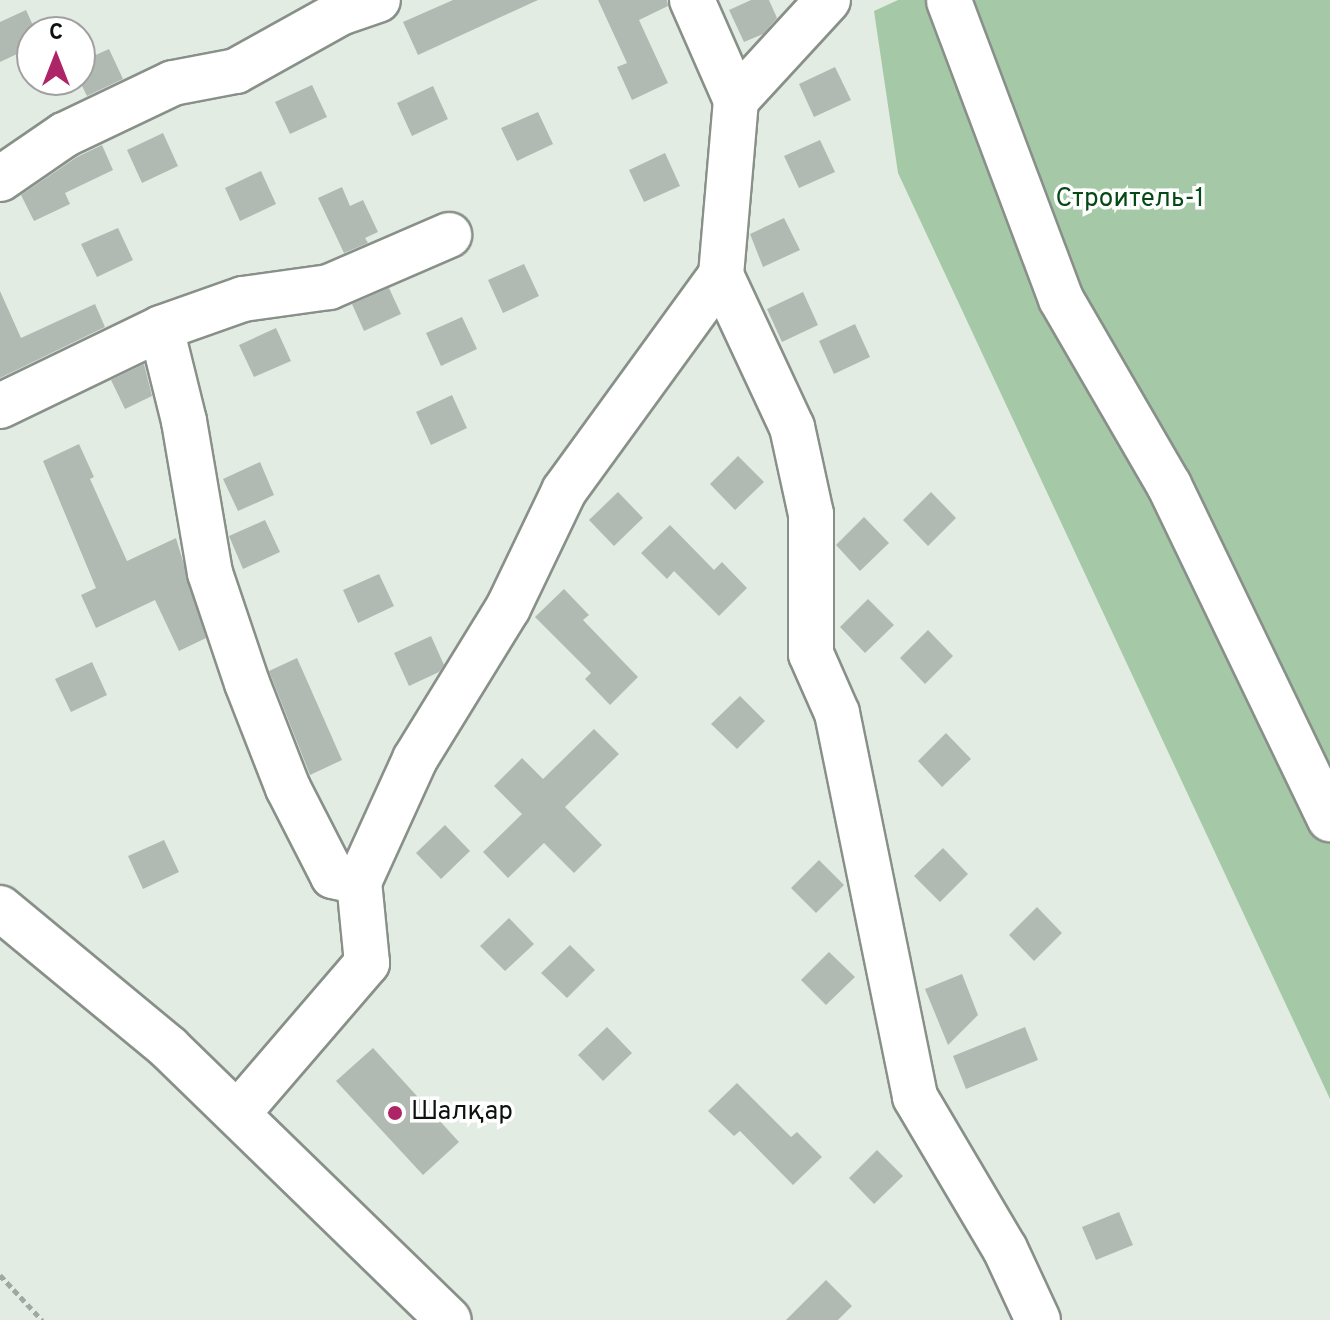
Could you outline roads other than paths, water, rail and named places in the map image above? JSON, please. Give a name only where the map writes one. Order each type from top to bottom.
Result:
[{"type":"main road","points":[[0,179],[64,135],[173,83],[236,71],[340,13],[378,0]]},
{"type":"main road","points":[[692,0],[736,100],[721,275],[792,427],[811,514],[811,654],[837,713],[915,1097],[1005,1249],[1038,1320]]},
{"type":"main road","points":[[736,100],[828,0]]},
{"type":"main road","points":[[949,0],[1061,299],[1169,485],[1330,819]]},
{"type":"main road","points":[[0,406],[161,328],[243,299],[329,287],[449,235]]},
{"type":"main road","points":[[238,1113],[367,963],[359,882],[415,759],[508,608],[564,491],[721,275]]},
{"type":"main road","points":[[161,328],[184,421],[210,573],[247,683],[288,788],[333,876],[359,882]]},
{"type":"main road","points":[[0,908],[169,1048],[449,1320]]},
{"type":"place","name":"Шалқар","points":[[395,1113]]},
{"type":"park label","name":"Строитель-1","points":[[1130,200]]}]
